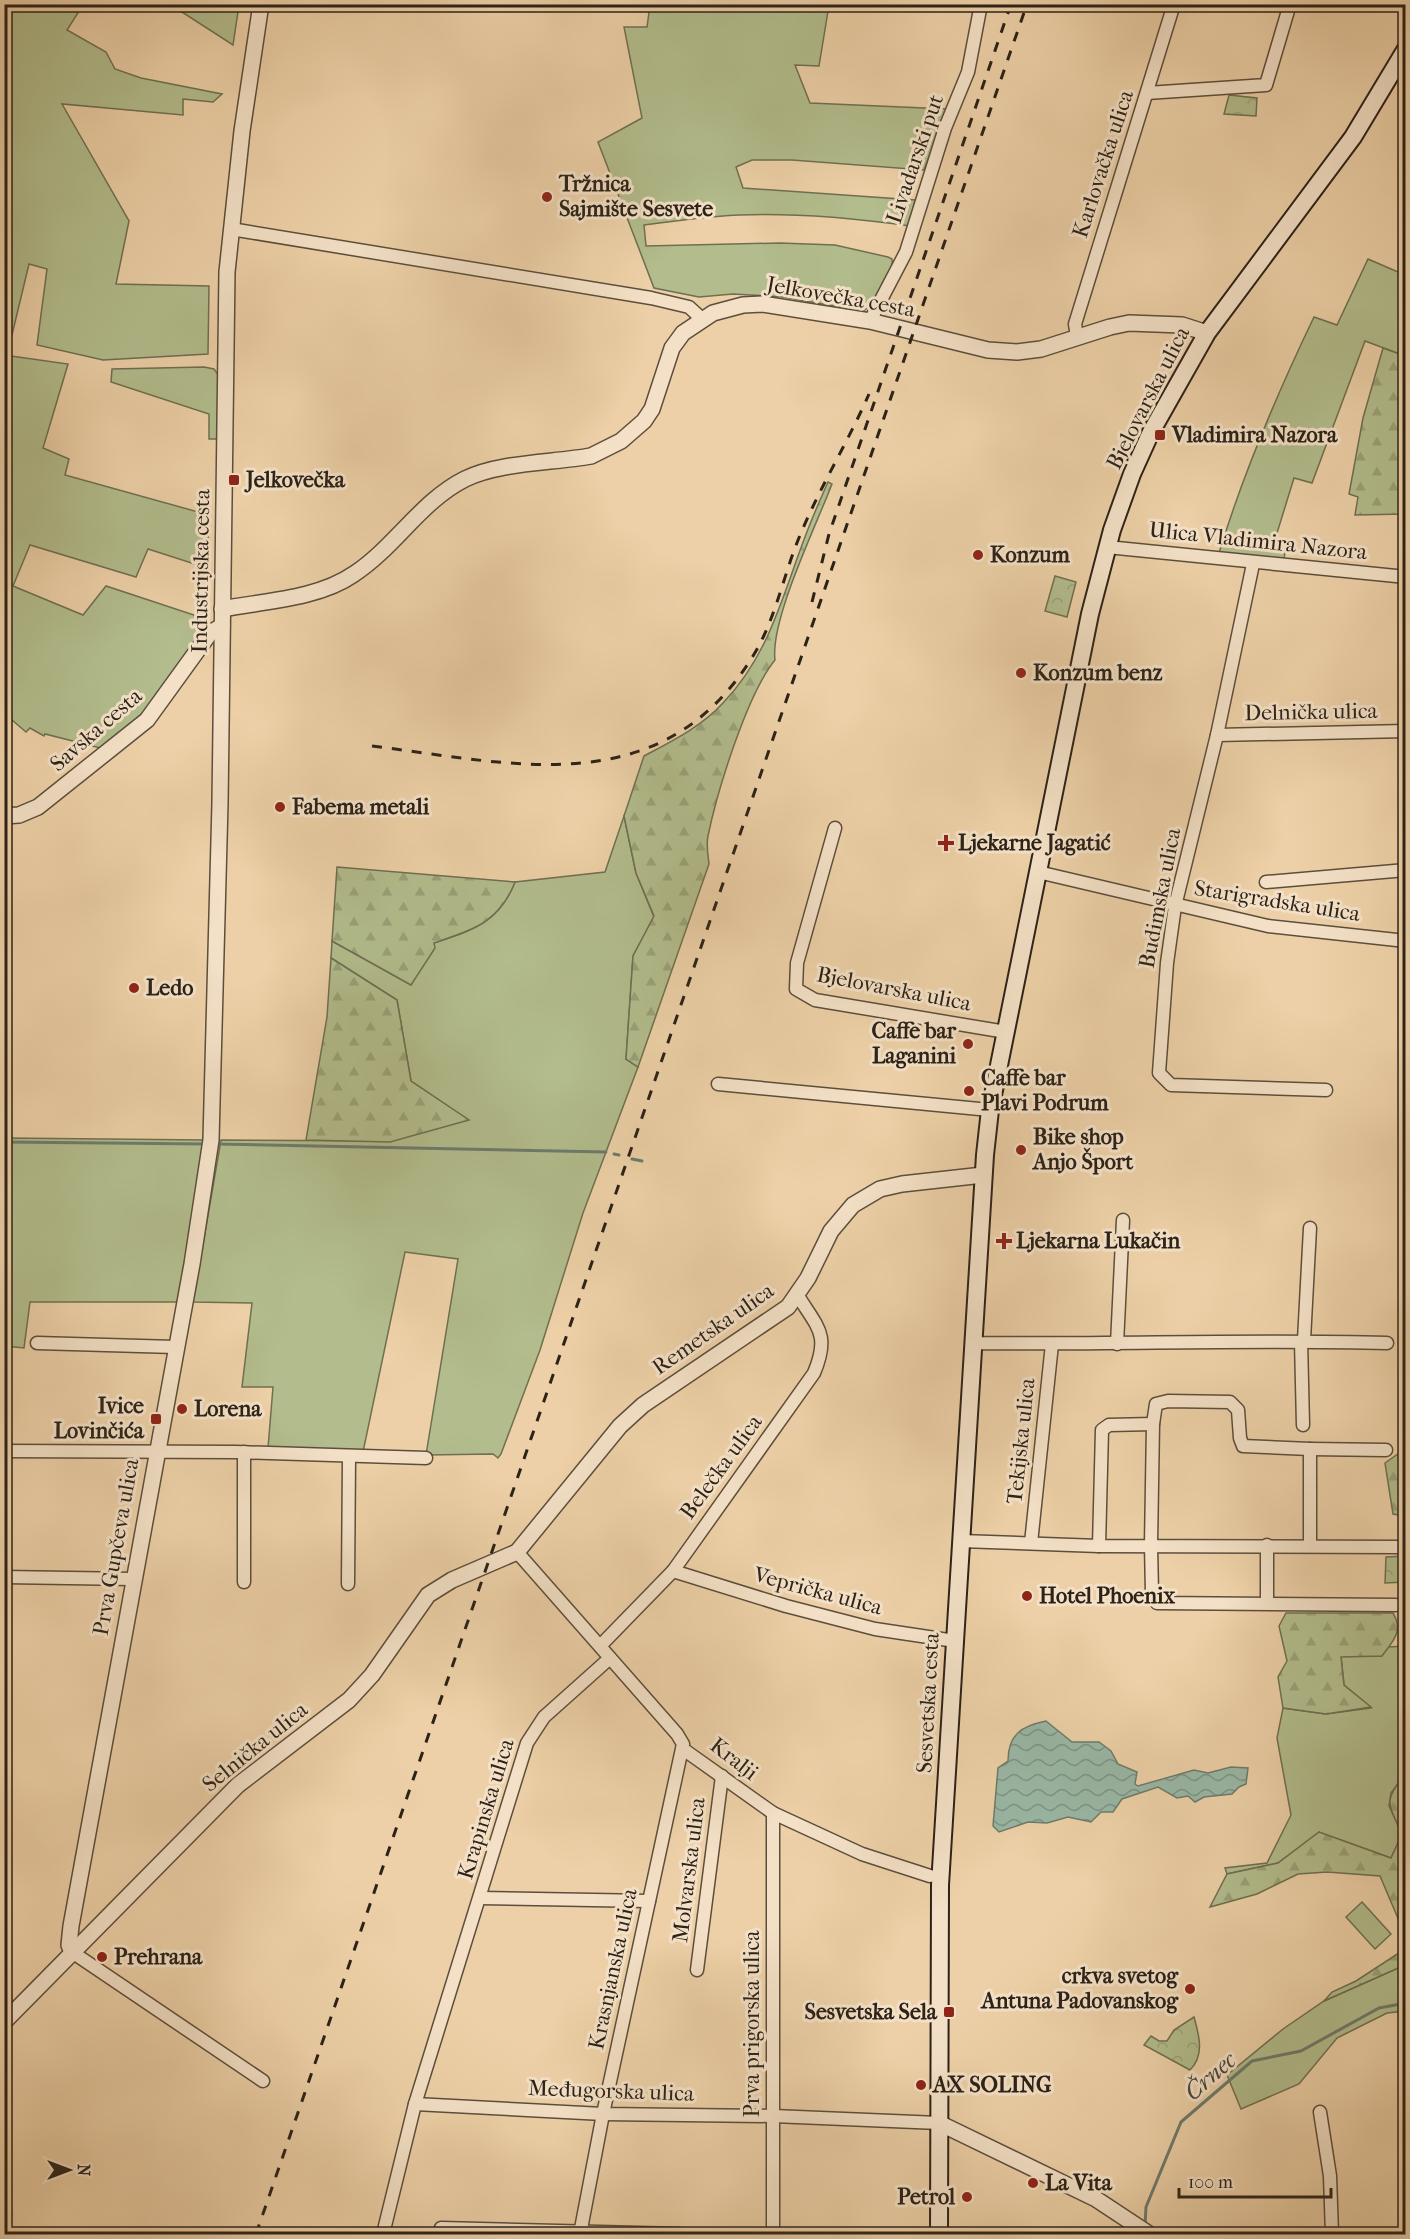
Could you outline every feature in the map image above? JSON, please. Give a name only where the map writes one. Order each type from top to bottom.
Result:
[{"type":"main road","name":"Bjelovarska ulica","points":[[983,1175],[990,1110],[1006,1032],[1044,874],[1085,634],[1107,547],[1145,443],[1207,333],[1353,137],[1406,49]]},
{"type":"main road","name":"Sesvetska cesta","points":[[939,2235],[940,1894],[983,1175]]},
{"type":"street","name":"Industrijska cesta","points":[[211,1145],[225,362],[231,229],[261,4]]},
{"type":"street","name":"Livadarski put","points":[[870,321],[898,273],[906,252],[945,128],[968,72],[981,4]]},
{"type":"street","name":"Karlovačka ulica","points":[[1077,337],[1076,324],[1174,4]]},
{"type":"street","points":[[1147,93],[1266,85],[1290,4]]},
{"type":"street","points":[[231,229],[651,298],[689,307],[702,319]]},
{"type":"street","name":"Jelkovečka cesta","points":[[222,609],[322,589],[346,580],[370,562],[438,498],[474,475],[591,456],[608,449],[634,432],[652,409],[672,348],[683,333],[702,319],[725,308],[762,304],[870,321],[988,350],[1017,352],[1041,349],[1110,327],[1146,323],[1182,325],[1207,333]]},
{"type":"street","name":"Ulica Vladimira Nazora","points":[[1107,547],[1253,564],[1406,577]]},
{"type":"street","name":"Budimska ulica","points":[[1253,564],[1217,735],[1175,906],[1167,963],[1160,1077],[1171,1085],[1326,1090]]},
{"type":"street","name":"Savska cesta","points":[[4,816],[19,816],[38,807],[137,729],[164,699],[210,633],[222,627]]},
{"type":"street","name":"Delnička ulica","points":[[1217,735],[1406,731]]},
{"type":"street","name":"Bjelovarska ulica","points":[[835,828],[797,963],[796,989],[815,1000],[1006,1032]]},
{"type":"street","points":[[1266,882],[1406,870]]},
{"type":"street","name":"Starigradska ulica","points":[[1044,874],[1098,884],[1175,906],[1268,926],[1406,941]]},
{"type":"street","points":[[718,1084],[990,1110]]},
{"type":"street","name":"Prva Gupčeva ulica","points":[[72,1952],[69,1945],[71,1926],[192,1264],[211,1145]]},
{"type":"street","name":"Remetska ulica","points":[[517,1552],[620,1426],[643,1405],[788,1307],[798,1296],[831,1231],[844,1214],[865,1196],[902,1184],[983,1175]]},
{"type":"street","points":[[1117,1344],[1122,1220]]},
{"type":"street","points":[[1303,1425],[1302,1340],[1310,1228]]},
{"type":"street","name":"Belečka ulica","points":[[600,1646],[672,1571],[814,1373],[824,1343],[798,1296]]},
{"type":"street","name":"Tekijska ulica","points":[[973,1343],[1117,1344],[1302,1340],[1387,1343]]},
{"type":"street","points":[[37,1343],[175,1347]]},
{"type":"street","name":"Tekijska ulica","points":[[1031,1542],[1052,1344]]},
{"type":"street","points":[[1386,1450],[1243,1446],[1239,1438],[1238,1410],[1230,1402],[1159,1402],[1154,1409],[1153,1424],[1152,1593],[1157,1603],[1396,1605]]},
{"type":"street","points":[[1099,1546],[1102,1430],[1109,1425],[1153,1424]]},
{"type":"street","points":[[1310,1449],[1310,1545]]},
{"type":"street","points":[[4,1451],[244,1452],[426,1458]]},
{"type":"street","points":[[244,1452],[244,1582]]},
{"type":"street","points":[[348,1584],[349,1457]]},
{"type":"street","points":[[961,1541],[1099,1546],[1400,1547]]},
{"type":"street","points":[[1267,1545],[1267,1603]]},
{"type":"street","name":"Kralji","points":[[517,1552],[677,1734],[683,1749],[772,1813],[862,1854],[930,1876]]},
{"type":"street","name":"Selnička ulica","points":[[4,2022],[238,1785],[349,1700],[372,1675],[428,1595],[452,1580],[517,1552]]},
{"type":"street","name":"Veprička ulica","points":[[672,1571],[786,1606],[875,1629],[955,1641]]},
{"type":"street","points":[[4,1577],[133,1579]]},
{"type":"street","name":"Krapinska ulica","points":[[415,2104],[527,1743],[534,1728],[610,1658]]},
{"type":"street","name":"Krasnjanska ulica","points":[[581,2233],[603,2114],[683,1749]]},
{"type":"street","name":"Molvarska ulica","points":[[697,1970],[722,1776]]},
{"type":"street","name":"Prva prigorska ulica","points":[[772,1813],[773,2235]]},
{"type":"street","name":"Krapinska ulica","points":[[480,1898],[649,1901]]},
{"type":"street","points":[[72,1952],[263,2081]]},
{"type":"street","points":[[383,2235],[415,2104]]},
{"type":"street","name":"Međugorska ulica","points":[[415,2104],[603,2114],[773,2116],[939,2123]]},
{"type":"street","points":[[1320,2112],[1330,2176],[1332,2235]]},
{"type":"street","points":[[939,2123],[1096,2199],[1145,2232]]},
{"type":"street","points":[[441,2228],[681,2235]]},
{"type":"green space","points":[[4,5],[83,5],[67,30],[106,52],[115,69],[141,78],[222,94],[213,102],[183,99],[183,115],[62,104],[129,221],[116,284],[209,286],[208,354],[103,360],[37,345],[47,269],[29,264],[11,339],[5,337]]},
{"type":"green space","points":[[171,5],[239,5],[233,45]]},
{"type":"green space","points":[[650,5],[829,5],[819,66],[795,65],[810,103],[947,109],[924,170],[792,160],[752,160],[736,167],[743,188],[915,200],[910,226],[783,215],[716,216],[644,225],[646,246],[780,243],[835,245],[888,257],[892,259],[891,274],[880,296],[869,307],[863,311],[783,297],[733,294],[699,297],[654,288],[598,142],[642,118],[624,27],[647,27]]},
{"type":"green space","points":[[1229,95],[1257,98],[1256,116],[1224,114]]},
{"type":"green space","points":[[1368,259],[1405,275],[1405,356],[1365,341],[1312,483],[1294,478],[1273,546],[1285,552],[1284,559],[1219,553],[1262,433],[1314,317],[1337,325]]},
{"type":"green space","points":[[1383,348],[1405,356],[1405,514],[1355,515],[1358,497],[1349,494],[1363,418]]},
{"type":"green space","points":[[4,355],[68,364],[43,448],[69,459],[65,475],[209,515],[207,568],[148,549],[136,577],[30,545],[13,586],[83,615],[106,586],[203,618],[201,633],[143,716],[100,748],[45,734],[44,736],[30,728],[26,732],[5,714]]},
{"type":"green space","points":[[204,367],[214,369],[219,376],[217,439],[209,439],[209,414],[111,382],[112,369]]},
{"type":"green space","points":[[828,482],[832,484],[787,598],[775,643],[775,660],[754,696],[734,744],[708,836],[709,864],[638,1067],[626,1059],[633,956],[654,916],[636,873],[624,816],[644,756],[686,733],[714,712],[739,685],[752,665],[773,624]]},
{"type":"green space","points":[[1055,576],[1076,582],[1067,617],[1045,611]]},
{"type":"green space","points":[[624,816],[636,873],[654,917],[633,956],[626,1059],[638,1067],[583,1213],[540,1350],[501,1454],[498,1458],[493,1454],[426,1455],[458,1259],[405,1252],[363,1452],[268,1448],[273,1387],[242,1387],[252,1303],[193,1302],[221,1140],[390,1141],[468,1120],[411,1081],[397,1000],[331,958],[332,941],[411,985],[434,943],[473,929],[493,916],[509,896],[515,882],[605,872]]},
{"type":"green space","points":[[337,867],[515,882],[509,896],[493,916],[473,928],[434,943],[435,948],[411,985],[332,941]]},
{"type":"green space","points":[[331,958],[397,1000],[411,1081],[469,1120],[390,1142],[306,1140],[327,1017]]},
{"type":"green space","points":[[4,1138],[206,1140],[179,1302],[30,1302],[24,1348],[5,1346]]},
{"type":"green space","points":[[1405,1449],[1405,1516],[1393,1514],[1385,1463]]},
{"type":"green space","points":[[1405,1556],[1405,1582],[1385,1583],[1386,1557]]},
{"type":"green space","points":[[1286,1613],[1393,1613],[1397,1625],[1396,1636],[1382,1656],[1341,1657],[1344,1685],[1371,1707],[1326,1714],[1283,1708],[1278,1677],[1287,1661],[1279,1626]]},
{"type":"green space","points":[[1405,1646],[1405,1774],[1391,1793],[1389,1806],[1402,1834],[1391,1858],[1319,1832],[1278,1863],[1227,1874],[1225,1868],[1267,1863],[1291,1815],[1277,1738],[1283,1708],[1326,1714],[1371,1708],[1344,1685],[1341,1656],[1381,1656],[1388,1647]]},
{"type":"green space","points":[[1405,1774],[1405,1935],[1380,1876],[1327,1872],[1298,1874],[1257,1894],[1210,1907],[1227,1874],[1278,1863],[1319,1832],[1391,1858],[1402,1834],[1390,1802],[1393,1791]]},
{"type":"green space","points":[[1362,1902],[1391,1934],[1375,1949],[1346,1917]]},
{"type":"green space","points":[[1405,1949],[1405,1965],[1324,2001],[1332,1992],[1356,1981]]},
{"type":"green space","points":[[1405,1965],[1405,2011],[1387,2013],[1337,2038],[1299,2084],[1241,2109],[1227,2075],[1283,2029],[1324,2001]]},
{"type":"green space","points":[[1194,2017],[1200,2045],[1198,2058],[1190,2070],[1144,2045],[1151,2036],[1159,2041],[1167,2041],[1174,2030]]},
{"type":"water","points":[[1046,1721],[1072,1742],[1099,1742],[1111,1751],[1118,1764],[1137,1772],[1135,1784],[1138,1786],[1194,1770],[1208,1773],[1231,1767],[1248,1768],[1246,1784],[1232,1794],[1204,1797],[1195,1802],[1188,1796],[1177,1798],[1158,1787],[1122,1799],[1113,1812],[1101,1812],[1091,1822],[1068,1817],[1047,1823],[1028,1822],[999,1832],[993,1826],[998,1768],[1008,1761],[1011,1744],[1018,1733]]},
{"type":"waterway","points":[[4,1142],[205,1144]]},
{"type":"waterway","points":[[215,1144],[606,1152]]},
{"type":"waterway","points":[[614,1154],[619,1155]]},
{"type":"waterway","points":[[632,1159],[642,1161]]},
{"type":"waterway","name":"Črnec","points":[[1145,2226],[1146,2207],[1181,2122],[1252,2061],[1301,2051],[1379,2008],[1406,2003]]},
{"type":"railway","points":[[812,602],[829,534],[1011,4]]},
{"type":"railway","points":[[256,2234],[1027,4]]},
{"type":"railway","points":[[372,746],[479,760],[532,764],[582,763],[630,754],[675,735],[716,703],[753,656],[761,642],[809,515],[869,394]]},
{"type":"place","name":"Tržnica Sajmište Sesvete","points":[[547,197]]},
{"type":"place","name":"Vladimira Nazora","points":[[1160,435]]},
{"type":"place","name":"Jelkovečka","points":[[234,480]]},
{"type":"place","name":"Konzum","points":[[978,555]]},
{"type":"place","name":"Konzum benz","points":[[1021,673]]},
{"type":"place","name":"Fabema metali","points":[[280,807]]},
{"type":"place","name":"Ljekarne Jagatić","points":[[946,843]]},
{"type":"place","name":"Ledo","points":[[134,988]]},
{"type":"place","name":"Caffe bar Laganini","points":[[968,1044]]},
{"type":"place","name":"Caffe bar Plavi Podrum","points":[[969,1091]]},
{"type":"place","name":"Bike shop Anjo Šport","points":[[1021,1150]]},
{"type":"place","name":"Ljekarna Lukačin","points":[[1004,1241]]},
{"type":"place","name":"Lorena","points":[[182,1409]]},
{"type":"place","name":"Ivice Lovinčića","points":[[156,1419]]},
{"type":"place","name":"Hotel Phoenix","points":[[1027,1596]]},
{"type":"place","name":"Prehrana","points":[[102,1957]]},
{"type":"place","name":"crkva svetog Antuna Padovanskog","points":[[1190,1989]]},
{"type":"place","name":"Sesvetska Sela","points":[[949,2012]]},
{"type":"place","name":"AX SOLING","points":[[921,2085]]},
{"type":"place","name":"La Vita","points":[[1033,2183]]},
{"type":"place","name":"Petrol","points":[[967,2197]]}]
